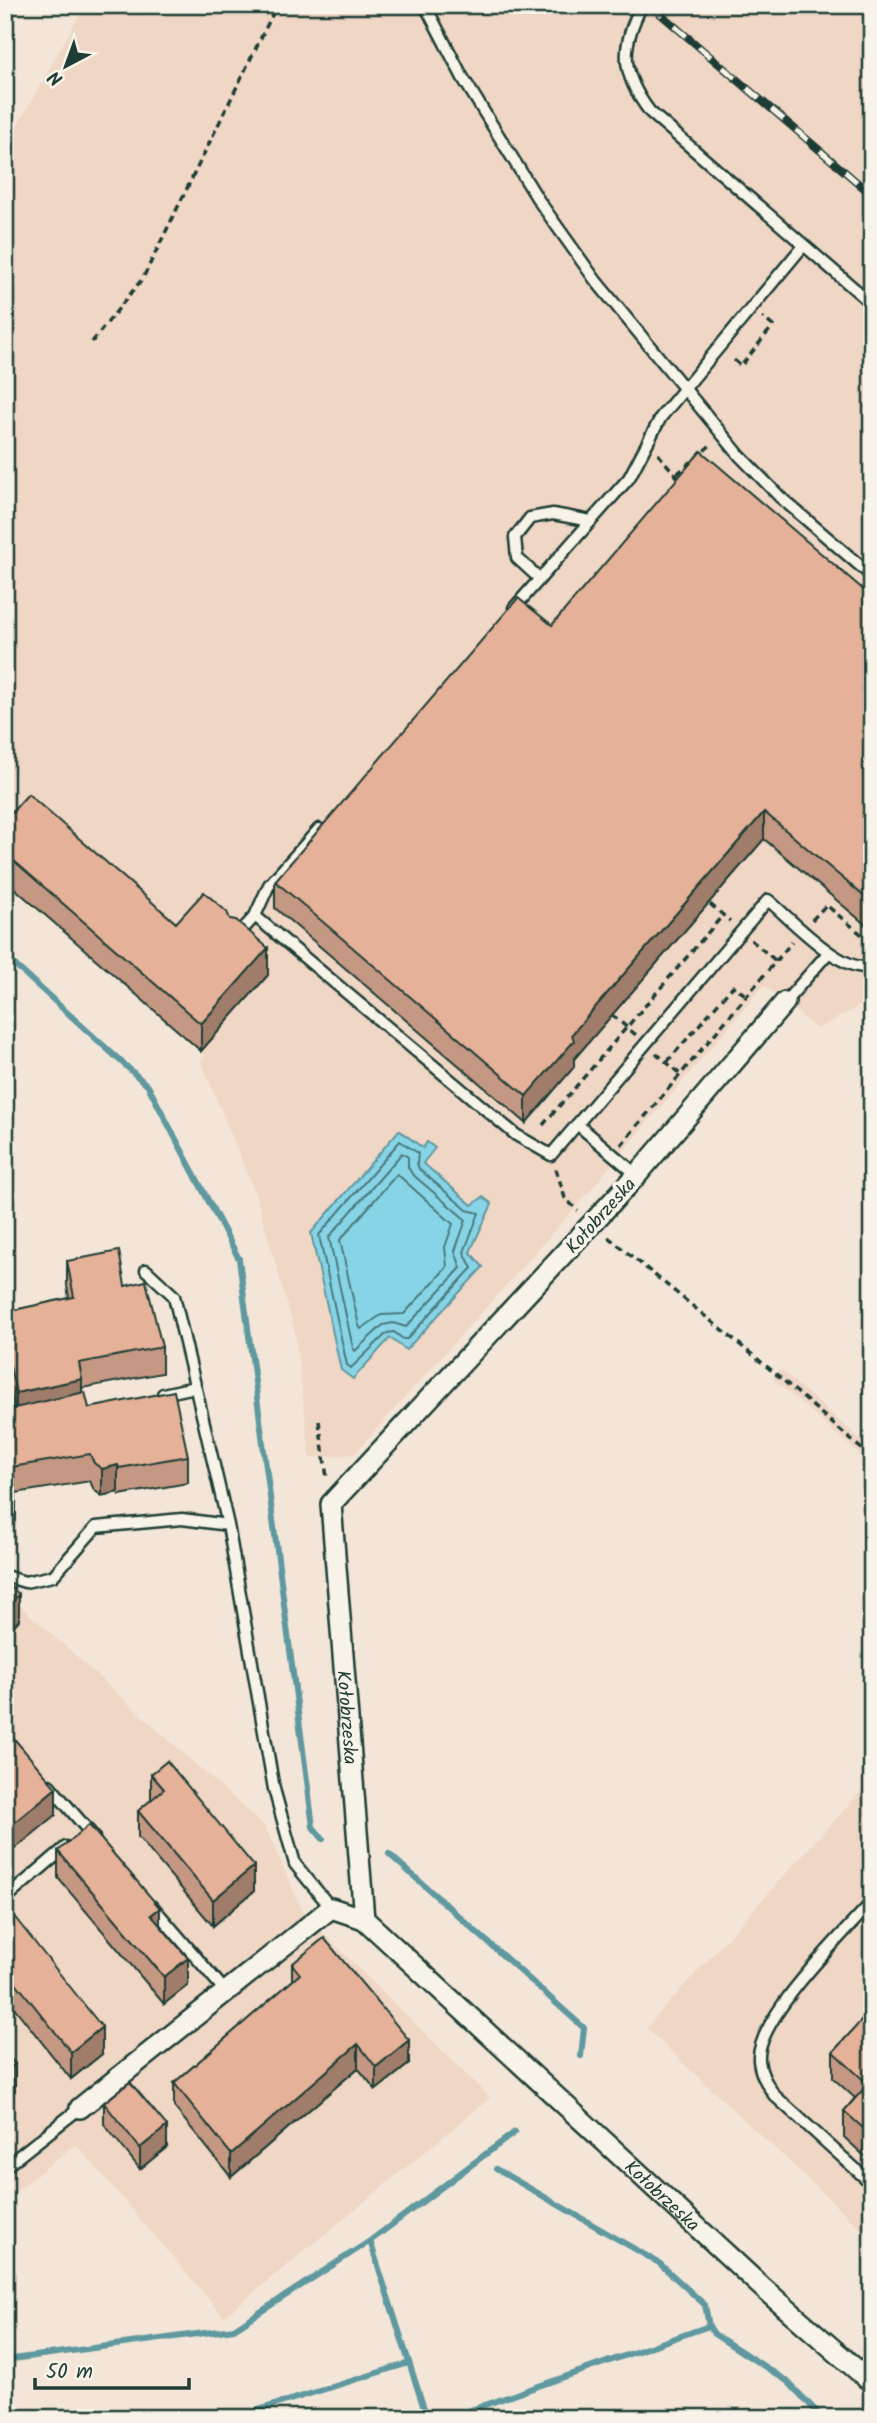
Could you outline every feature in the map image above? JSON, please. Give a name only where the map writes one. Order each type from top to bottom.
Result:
[{"type":"street","name":"Kołobrzeska","points":[[785,1002],[593,1224],[331,1504],[364,1919],[764,2289],[872,2383]]},
{"type":"street","points":[[80,2108],[331,1908],[364,1919]]},
{"type":"lane","points":[[425,5],[463,78],[539,201],[596,281],[740,456],[780,497],[872,576]]},
{"type":"lane","points":[[642,5],[629,33],[626,52],[628,73],[635,92],[650,112],[872,304]]},
{"type":"lane","points":[[504,620],[629,478],[661,417],[803,246]]},
{"type":"lane","points":[[540,579],[517,558],[515,537],[530,518],[553,514],[591,521]]},
{"type":"lane","points":[[234,940],[255,916],[269,885],[324,824]]},
{"type":"lane","points":[[255,916],[516,1135],[551,1155],[768,900],[829,952],[849,965],[864,969],[872,965]]},
{"type":"lane","points":[[785,1002],[829,952]]},
{"type":"lane","points":[[577,1124],[637,1175]]},
{"type":"lane","points":[[146,1270],[174,1296],[228,1525],[274,1789],[295,1864],[331,1908]]},
{"type":"lane","points":[[155,1396],[195,1387]]},
{"type":"lane","points":[[5,1576],[24,1582],[53,1576],[96,1527],[182,1519],[228,1525]]},
{"type":"lane","points":[[41,1776],[104,1849]]},
{"type":"lane","points":[[5,1899],[87,1829]]},
{"type":"lane","points":[[148,1900],[226,1992]]},
{"type":"lane","points":[[872,1902],[802,1980],[774,2018],[762,2041],[759,2059],[763,2078],[774,2095],[872,2184]]},
{"type":"lane","points":[[5,2167],[80,2108]]},
{"type":"path","points":[[92,342],[143,278],[277,5]]},
{"type":"path","points":[[734,359],[741,366],[773,326],[762,317]]},
{"type":"path","points":[[677,474],[714,441]]},
{"type":"path","points":[[657,452],[677,474],[682,484]]},
{"type":"path","points":[[710,904],[732,923]]},
{"type":"path","points":[[811,920],[826,905],[872,943]]},
{"type":"path","points":[[543,1125],[723,915]]},
{"type":"path","points":[[618,1149],[798,935]]},
{"type":"path","points":[[749,938],[776,961]]},
{"type":"path","points":[[667,1062],[733,985],[747,996]]},
{"type":"path","points":[[612,1014],[640,1039]]},
{"type":"path","points":[[654,1051],[681,1075]]},
{"type":"path","points":[[555,1167],[565,1198],[593,1224],[776,1374],[872,1458]]},
{"type":"path","points":[[319,1421],[331,1504]]},
{"type":"shaded area","points":[[85,5],[872,5],[872,999],[817,1029],[764,985],[575,1208],[354,1454],[310,1458],[295,1332],[257,1198],[201,1061],[205,1056],[5,880],[5,158],[18,125]]},
{"type":"shaded area","points":[[780,1369],[872,1450],[872,1465],[772,1378]]},
{"type":"shaded area","points":[[5,1592],[265,1827],[304,1914],[490,2098],[224,2317],[76,2144],[5,2200]]},
{"type":"shaded area","points":[[872,1779],[872,2239],[646,2028]]},
{"type":"water","points":[[399,1130],[423,1148],[427,1142],[435,1148],[423,1163],[472,1205],[483,1197],[492,1204],[470,1252],[483,1267],[406,1350],[390,1338],[353,1379],[341,1370],[311,1233]]},
{"type":"building","points":[[701,451],[872,597],[872,903],[764,812],[572,1034],[574,1041],[526,1096],[275,881],[518,598],[552,625]]},
{"type":"building","points":[[28,794],[176,923],[204,892],[227,912],[230,919],[236,920],[268,948],[201,1024],[5,853],[5,820]]},
{"type":"building","points":[[119,1251],[125,1286],[146,1281],[162,1347],[79,1363],[82,1379],[16,1393],[5,1345],[5,1312],[74,1297],[67,1261]]},
{"type":"building","points":[[174,1391],[188,1456],[102,1469],[94,1463],[90,1454],[5,1468],[5,1427],[12,1425],[10,1409],[85,1392],[89,1408]]},
{"type":"building","points":[[5,1484],[16,1494],[5,1506]]},
{"type":"building","points":[[5,1582],[19,1594],[5,1609]]},
{"type":"building","points":[[5,1728],[56,1788],[5,1830]]},
{"type":"building","points":[[167,1761],[254,1866],[213,1900],[138,1811],[164,1789],[151,1774]]},
{"type":"building","points":[[89,1825],[160,1908],[151,1915],[188,1958],[164,1977],[58,1851]]},
{"type":"building","points":[[5,1905],[102,2027],[71,2052],[5,1969]]},
{"type":"building","points":[[324,1938],[409,2040],[376,2067],[358,2044],[231,2154],[174,2083],[300,1974],[292,1964]]},
{"type":"building","points":[[872,2009],[872,2136],[844,2111],[868,2084],[833,2052]]},
{"type":"building","points":[[5,2052],[15,2064],[5,2072]]},
{"type":"building","points":[[130,2082],[167,2126],[140,2148],[104,2103]]},
{"type":"waterway","points":[[5,956],[148,1086],[239,1259],[313,1827],[323,1839]]},
{"type":"waterway","points":[[389,1854],[584,2028],[581,2056]]},
{"type":"waterway","points":[[427,2418],[370,2241],[515,2132]]},
{"type":"waterway","points":[[496,2169],[659,2263],[705,2305],[709,2326],[714,2334],[787,2381],[820,2418]]},
{"type":"waterway","points":[[5,2360],[234,2329],[370,2241]]},
{"type":"waterway","points":[[448,2418],[709,2326]]},
{"type":"waterway","points":[[248,2418],[258,2410],[409,2363]]},
{"type":"railway","points":[[650,5],[872,195]]}]
